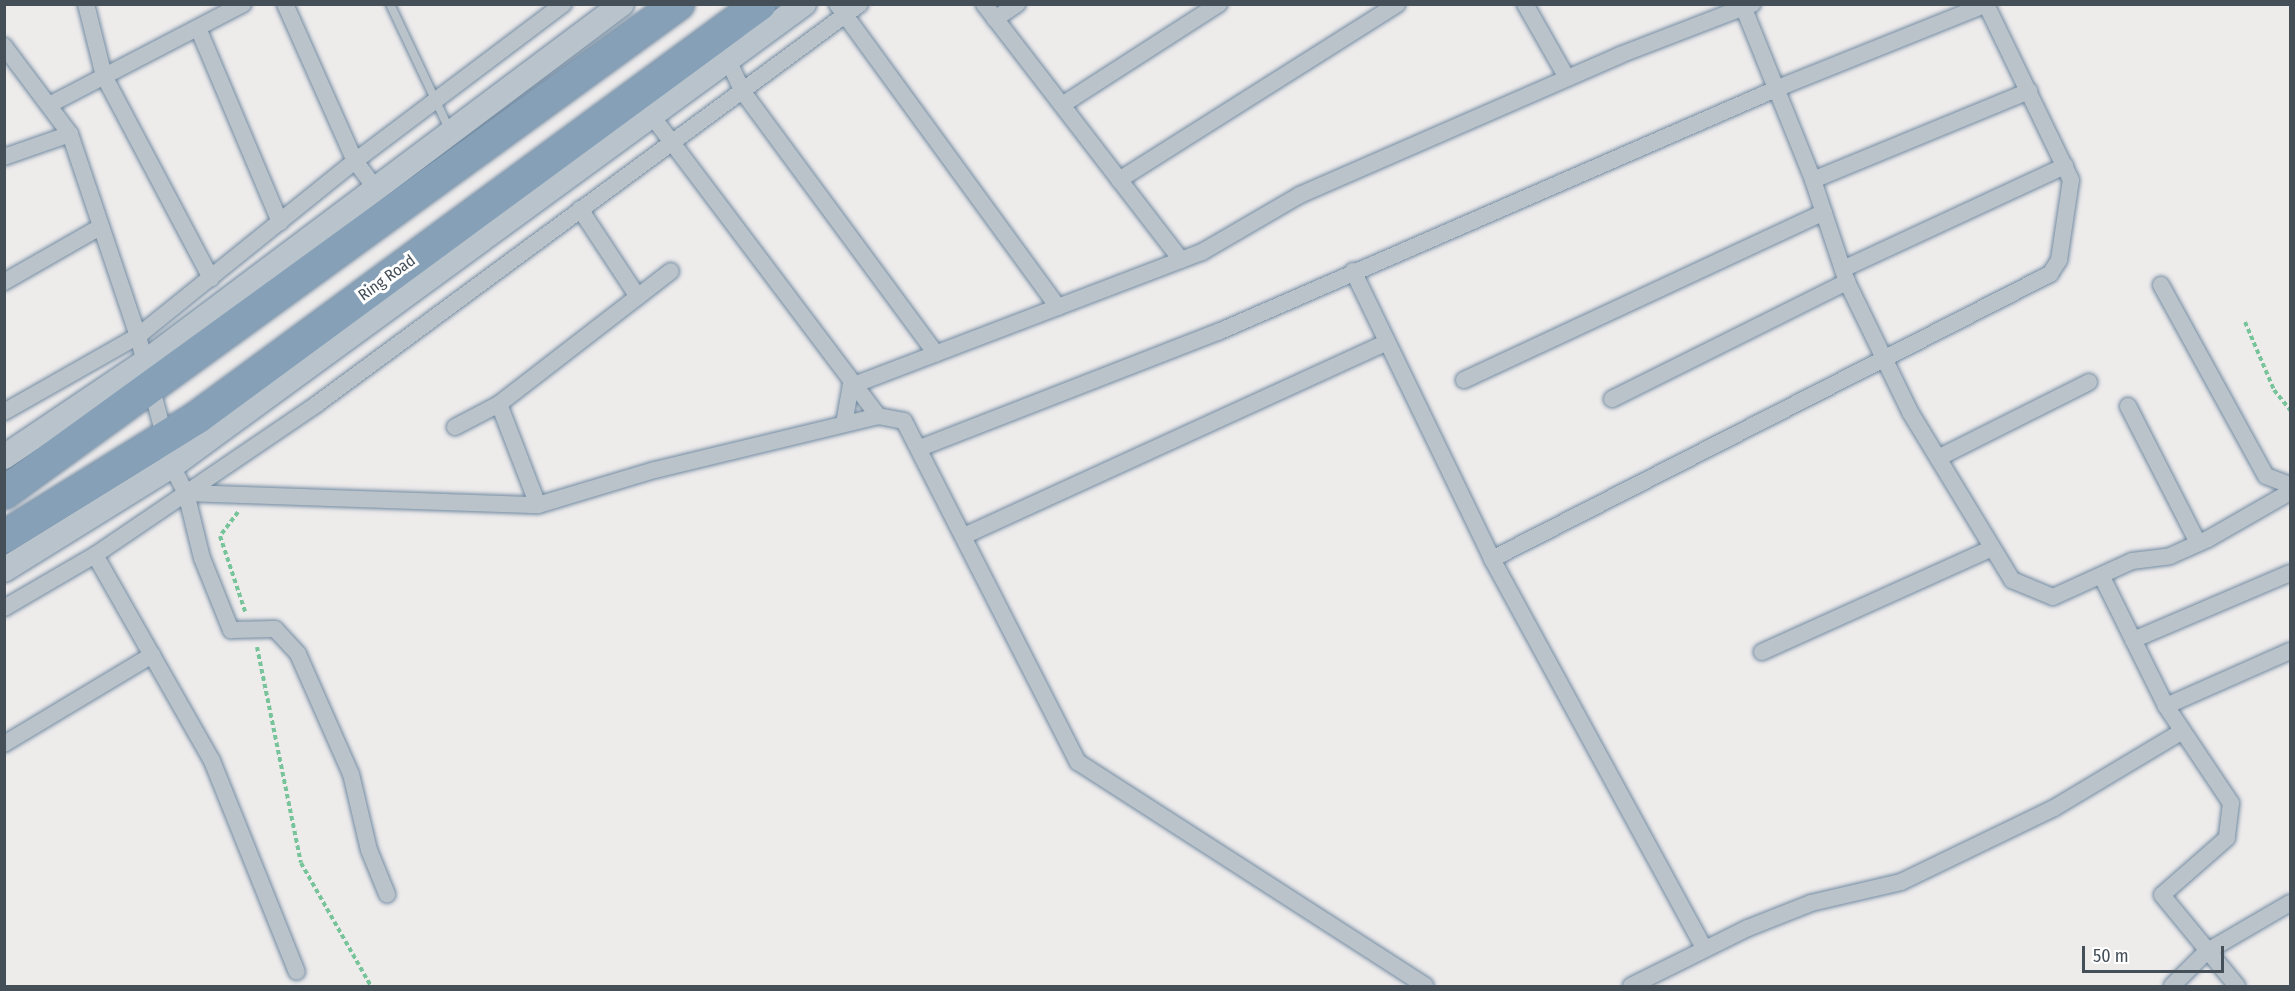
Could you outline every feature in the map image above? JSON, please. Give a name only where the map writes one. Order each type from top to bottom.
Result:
[{"type":"highway","points":[[4,493],[150,375],[678,4]]},
{"type":"highway","name":"Ring Road","points":[[4,537],[170,451],[760,4]]},
{"type":"street","points":[[86,4],[104,76],[211,278]]},
{"type":"street","points":[[49,105],[243,4]]},
{"type":"street","points":[[285,4],[355,161],[375,188]]},
{"type":"street","points":[[4,412],[138,336],[355,161],[563,4]]},
{"type":"street","points":[[4,457],[150,375],[375,188],[622,4]]},
{"type":"street","points":[[4,570],[170,451],[652,116],[804,4]]},
{"type":"street","points":[[4,608],[95,555],[317,404],[580,209],[743,92],[840,11],[860,4]]},
{"type":"street","points":[[984,4],[1181,260]]},
{"type":"street","points":[[995,19],[1017,4]]},
{"type":"street","points":[[1062,105],[1219,4]]},
{"type":"street","points":[[1119,180],[1397,4]]},
{"type":"street","points":[[1525,4],[1567,78]]},
{"type":"street","points":[[920,448],[1218,332],[1353,270],[1778,88],[1986,5],[2065,166],[2073,194],[2059,260],[2050,274],[1492,559]]},
{"type":"street","points":[[851,386],[1181,260],[1300,195],[1567,78],[1746,6],[1813,180],[1845,276],[1882,358],[1938,458],[2012,580],[2053,597],[2103,579],[2132,561],[2169,556],[2198,543],[2290,492]]},
{"type":"street","points":[[840,11],[1058,307]]},
{"type":"street","points":[[198,28],[280,222]]},
{"type":"street","points":[[4,46],[70,134],[138,336],[170,451],[186,493],[202,558],[231,630],[275,629],[298,654],[351,774],[369,850],[387,894]]},
{"type":"street","points":[[728,60],[743,92],[936,354]]},
{"type":"street","points":[[1813,180],[2029,92]]},
{"type":"street","points":[[652,116],[851,386],[878,416]]},
{"type":"street","points":[[4,157],[70,134]]},
{"type":"street","points":[[1612,399],[1845,276],[2065,166]]},
{"type":"street","points":[[580,209],[638,297]]},
{"type":"street","points":[[1464,380],[1824,213]]},
{"type":"street","points":[[4,282],[100,227]]},
{"type":"street","points":[[1353,270],[1492,559],[1705,949]]},
{"type":"street","points":[[455,427],[499,404],[671,271]]},
{"type":"street","points":[[2161,285],[2266,476],[2290,485]]},
{"type":"street","points":[[964,536],[1387,342]]},
{"type":"street","points":[[1938,458],[2089,382]]},
{"type":"street","points":[[844,424],[851,386]]},
{"type":"street","points":[[499,404],[538,505]]},
{"type":"street","points":[[2128,406],[2198,543]]},
{"type":"street","points":[[186,493],[250,497],[538,505],[878,416],[904,421],[920,448],[1078,762],[1425,987]]},
{"type":"street","points":[[1762,652],[1992,548]]},
{"type":"street","points":[[95,555],[212,761],[297,972]]},
{"type":"street","points":[[2133,640],[2290,573]]},
{"type":"street","points":[[2103,579],[2166,706],[2181,732],[2231,803],[2227,838],[2162,895],[2206,952],[2237,987]]},
{"type":"street","points":[[2166,706],[2290,651]]},
{"type":"street","points":[[4,744],[152,655]]},
{"type":"street","points":[[1631,987],[1705,949],[1811,903],[1901,882],[2054,808],[2181,732]]},
{"type":"street","points":[[2172,987],[2206,952],[2290,903]]},
{"type":"lane","points":[[390,4],[450,132]]},
{"type":"path","points":[[2245,322],[2274,390],[2290,410]]},
{"type":"path","points":[[250,497],[220,536],[252,631],[301,863],[371,987]]}]
